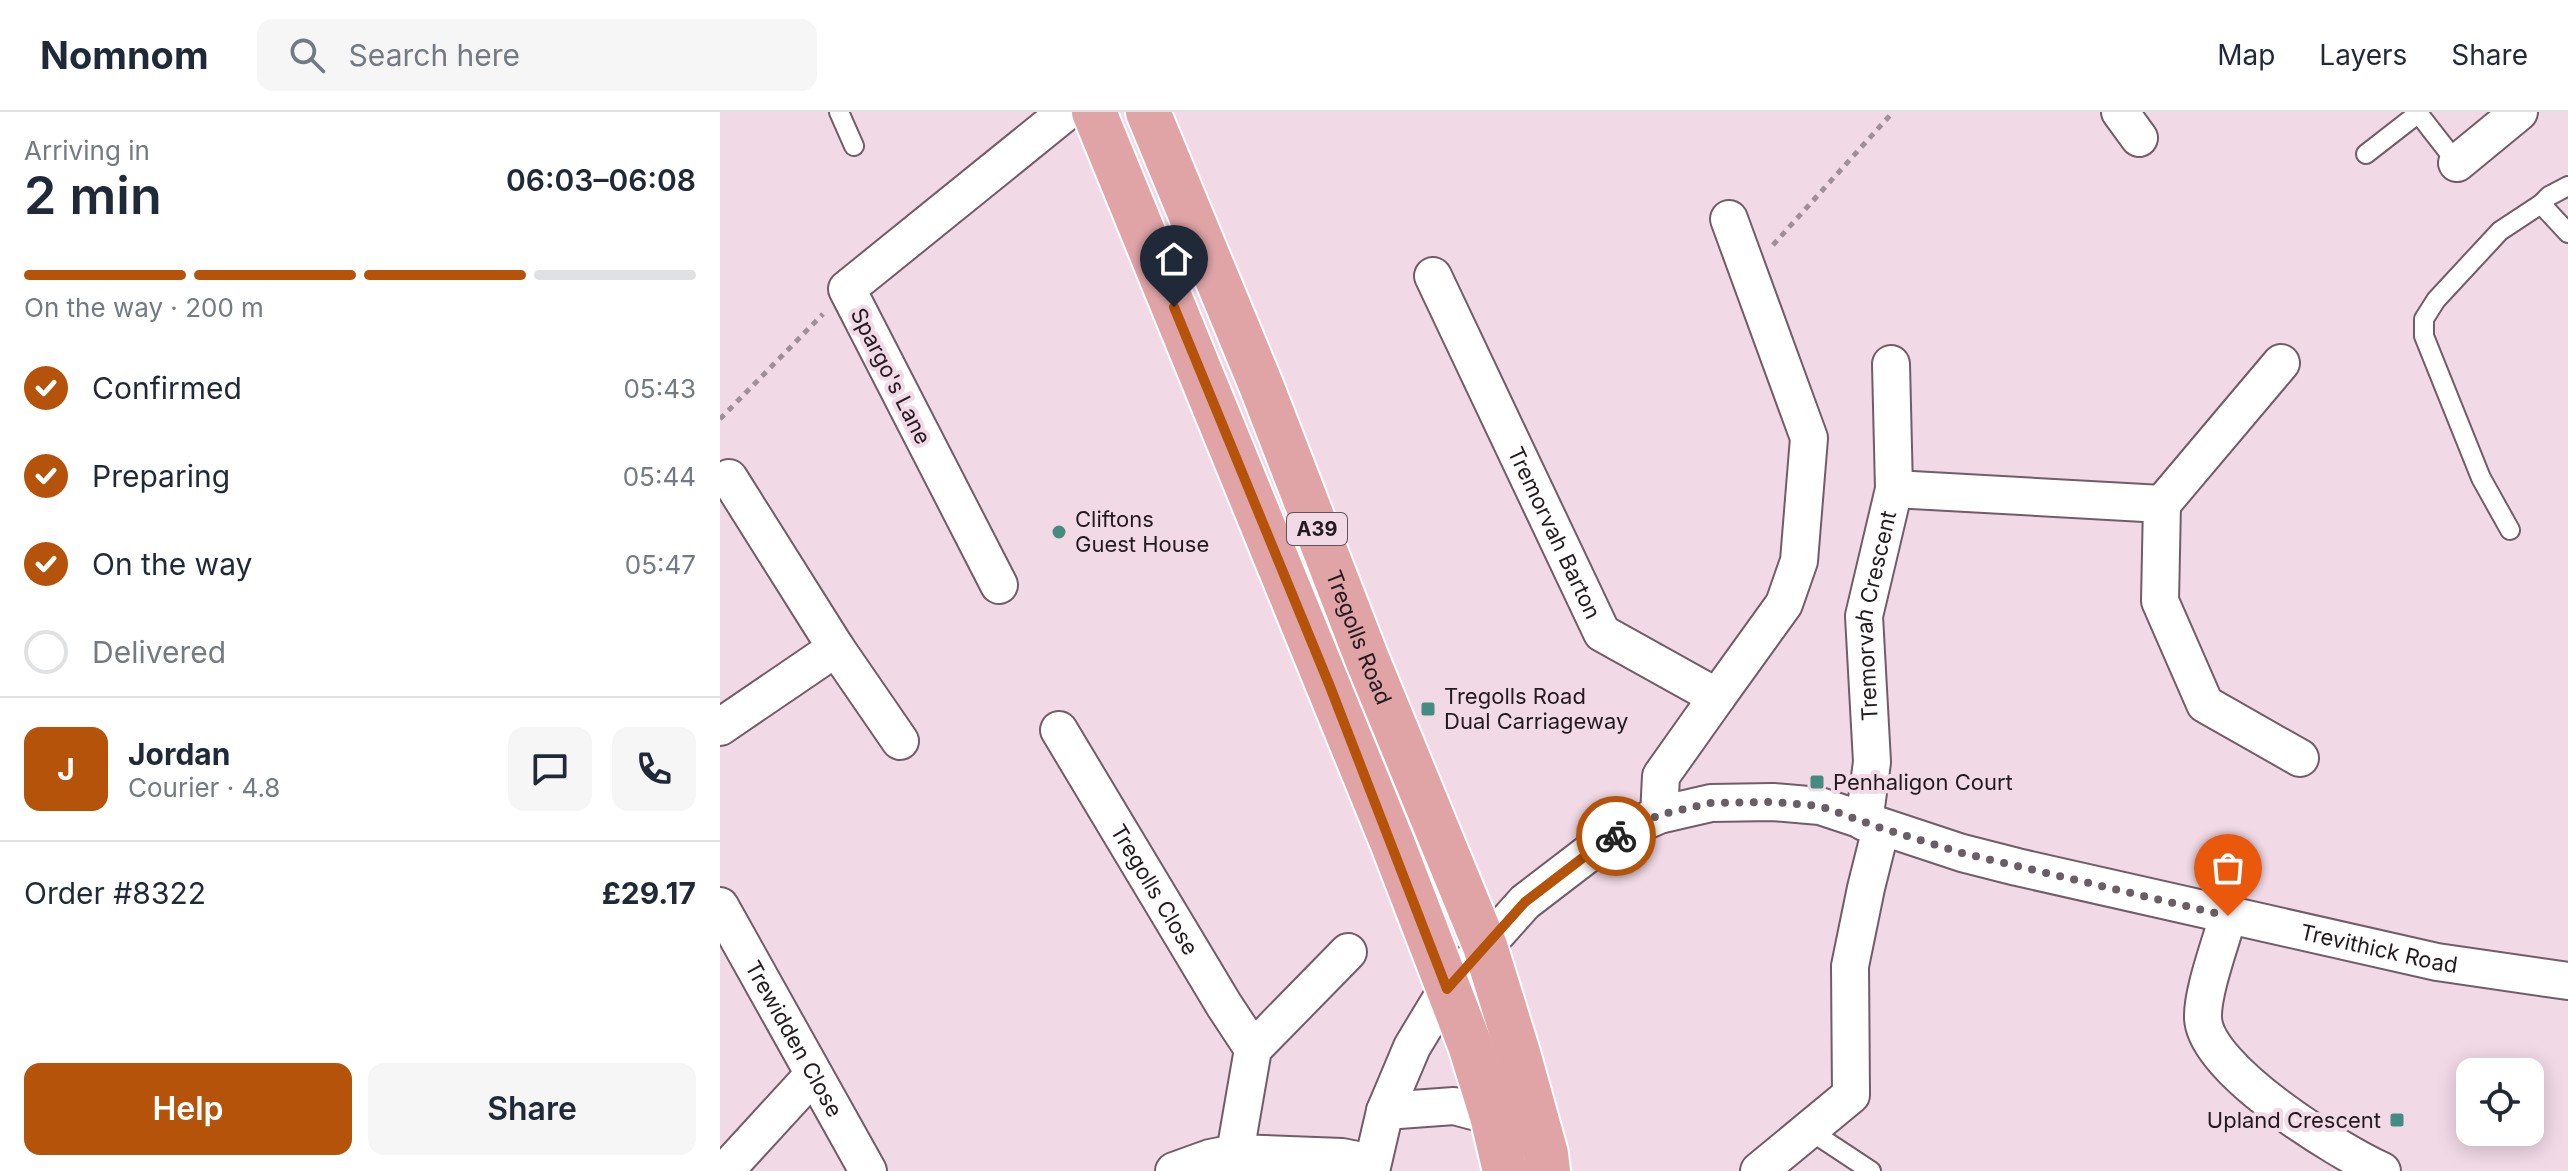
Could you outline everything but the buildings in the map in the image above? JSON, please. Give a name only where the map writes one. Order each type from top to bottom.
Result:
[{"type":"highway","name":"Tregolls Road","points":[[1094,112],[1329,684],[1470,1045],[1505,1171]]},
{"type":"highway","name":"Tregolls Road","points":[[1161,124],[1367,659],[1485,946],[1518,1053],[1548,1171]]},
{"type":"street","name":"Spargo's Lane","points":[[999,585],[847,289],[1066,112]]},
{"type":"street","points":[[2457,163],[2519,112]]},
{"type":"street","points":[[1659,815],[1661,776],[1784,604],[1799,561],[1809,438],[1729,219]]},
{"type":"street","name":"Tremorvah Barton","points":[[1433,276],[1602,633],[1717,697]]},
{"type":"street","points":[[2281,363],[2162,504],[2160,601],[2205,704],[2300,758]]},
{"type":"street","points":[[1891,364],[1894,489]]},
{"type":"street","points":[[729,478],[836,648],[900,741]]},
{"type":"street","name":"Tremorvah Crescent","points":[[1872,825],[1872,762],[1864,616],[1894,489],[2162,504]]},
{"type":"street","points":[[720,727],[836,648]]},
{"type":"street","name":"Tregolls Close","points":[[1059,730],[1253,1049]]},
{"type":"street","name":"Trevithick Road","points":[[1372,1167],[1385,1111],[1412,1047],[1447,989],[1525,902],[1589,853],[1630,828],[1659,815],[1711,803],[1773,802],[1820,806],[1962,853],[2228,916],[2437,962],[2568,981]]},
{"type":"street","points":[[1759,1171],[1851,1095],[1850,966],[1866,888],[1872,825]]},
{"type":"street","name":"Trewidden Close","points":[[720,906],[868,1171]]},
{"type":"street","points":[[2228,916],[2210,977],[2203,1019],[2215,1047],[2237,1073],[2289,1116],[2336,1147],[2382,1171]]},
{"type":"street","points":[[1235,1153],[1253,1049],[1348,952]]},
{"type":"street","points":[[725,1171],[813,1075]]},
{"type":"street","points":[[1385,1111],[1454,1106],[1492,1116]]},
{"type":"street","points":[[1174,1171],[1235,1153],[1342,1157],[1372,1167]]},
{"type":"lane","points":[[839,112],[854,146]]},
{"type":"lane","points":[[2366,154],[2419,112],[2457,163]]},
{"type":"lane","points":[[2510,530],[2481,478],[2424,336],[2424,319],[2436,300],[2500,231],[2568,186]]},
{"type":"lane","points":[[2541,204],[2568,233]]},
{"type":"lane","points":[[1809,1130],[1871,1171]]},
{"type":"path","points":[[1748,272],[1893,112]]},
{"type":"path","points":[[720,419],[847,289]]},
{"type":"way so far","points":[[1616,836],[1659,815],[1711,803],[1773,802],[1820,806],[1962,853],[2228,916]]},
{"type":"place","name":"Cliftons Guest House","points":[[1059,532]]},
{"type":"place","name":"Tregolls Road Dual Carriageway","points":[[1428,709]]},
{"type":"place","name":"Penhaligon Court","points":[[1817,782]]},
{"type":"place","name":"Upland Crescent","points":[[2397,1120]]},
{"type":"route","points":[[1174,307],[1329,684],[1447,989],[1525,902],[1616,836]]}]
